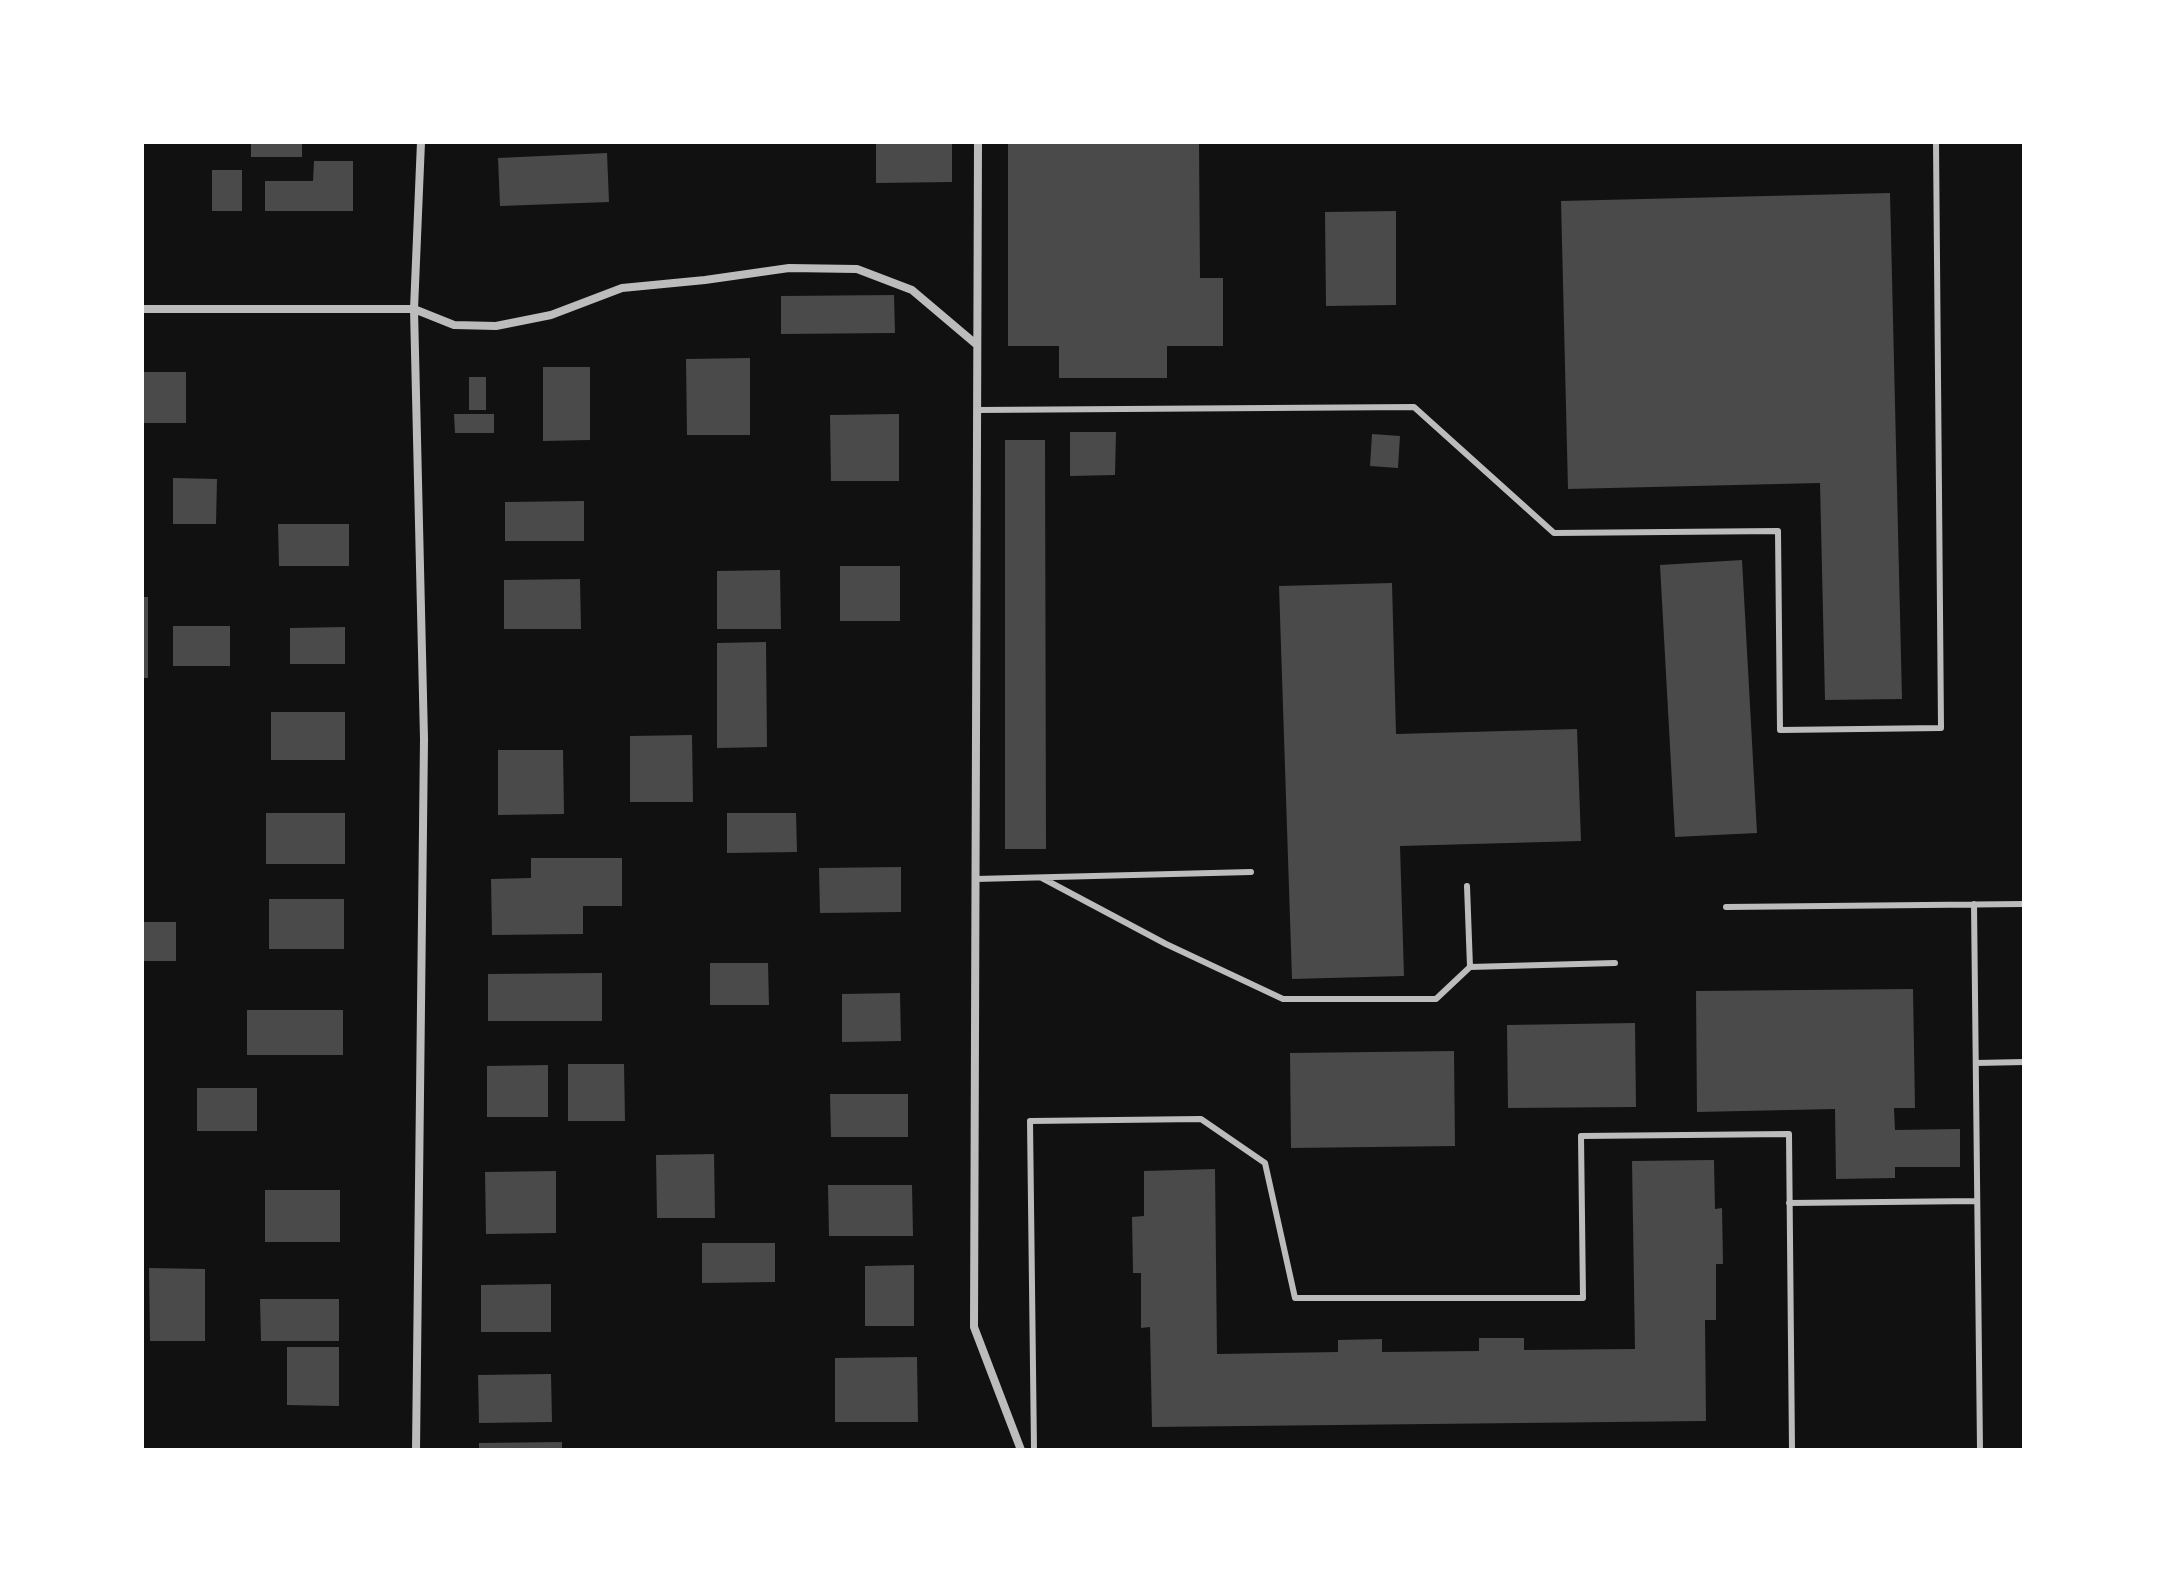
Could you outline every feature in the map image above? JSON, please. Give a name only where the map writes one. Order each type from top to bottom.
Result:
[{"type":"street","points":[[416,1450],[424,739],[414,309],[421,142]]},
{"type":"street","points":[[978,142],[974,1327],[1021,1450]]},
{"type":"street","points":[[142,309],[414,309],[454,325],[496,326],[551,315],[622,288],[789,268],[857,269],[912,290],[977,345]]},
{"type":"lane","points":[[977,410],[1414,407],[1554,533],[1778,531],[1780,730],[1941,728],[1936,142]]},
{"type":"lane","points":[[976,879],[1251,872]]},
{"type":"lane","points":[[1042,878],[1166,944],[1283,999],[1436,999],[1470,967],[1615,963]]},
{"type":"lane","points":[[1467,886],[1470,967]]},
{"type":"lane","points":[[1974,904],[1980,1450]]},
{"type":"lane","points":[[1726,907],[2024,904]]},
{"type":"lane","points":[[1976,1063],[2024,1062]]},
{"type":"lane","points":[[1034,1450],[1030,1121],[1201,1119],[1265,1163],[1295,1298],[1583,1298],[1581,1136],[1789,1134],[1792,1450]]},
{"type":"lane","points":[[1789,1203],[1977,1201]]},
{"type":"building","points":[[251,142],[302,142],[302,157],[251,157]]},
{"type":"building","points":[[876,142],[952,142],[952,182],[876,183]]},
{"type":"building","points":[[1008,142],[1199,142],[1200,278],[1223,278],[1223,346],[1167,346],[1167,378],[1059,378],[1059,346],[1008,346]]},
{"type":"building","points":[[607,153],[609,202],[500,206],[498,158]]},
{"type":"building","points":[[314,161],[353,161],[353,211],[265,211],[265,181],[313,181]]},
{"type":"building","points":[[212,170],[242,170],[242,211],[212,211]]},
{"type":"building","points":[[1890,193],[1902,699],[1825,700],[1820,483],[1568,489],[1561,201]]},
{"type":"building","points":[[1396,211],[1396,305],[1326,306],[1325,212]]},
{"type":"building","points":[[894,295],[895,333],[781,334],[781,296]]},
{"type":"building","points":[[750,358],[750,435],[687,435],[686,359]]},
{"type":"building","points":[[543,367],[590,367],[590,440],[543,441]]},
{"type":"building","points":[[142,372],[186,372],[186,423],[142,423]]},
{"type":"building","points":[[469,377],[486,377],[486,410],[469,410]]},
{"type":"building","points":[[454,414],[494,414],[494,433],[455,433]]},
{"type":"building","points":[[899,414],[899,481],[831,481],[830,415]]},
{"type":"building","points":[[1070,432],[1116,432],[1115,475],[1070,476]]},
{"type":"building","points":[[1372,434],[1400,436],[1398,468],[1370,466]]},
{"type":"building","points":[[1005,440],[1045,440],[1046,849],[1005,849]]},
{"type":"building","points":[[173,478],[217,479],[216,524],[173,524]]},
{"type":"building","points":[[584,501],[584,541],[505,541],[505,502]]},
{"type":"building","points":[[278,524],[349,524],[349,566],[279,566]]},
{"type":"building","points":[[1742,560],[1757,833],[1675,837],[1660,565]]},
{"type":"building","points":[[840,566],[900,566],[900,621],[840,621]]},
{"type":"building","points":[[780,570],[781,629],[717,629],[717,571]]},
{"type":"building","points":[[580,579],[581,629],[504,629],[504,580]]},
{"type":"building","points":[[1392,583],[1396,734],[1577,729],[1581,841],[1400,846],[1404,976],[1292,979],[1279,586]]},
{"type":"building","points":[[142,597],[148,597],[148,678],[142,678]]},
{"type":"building","points":[[173,626],[230,626],[230,666],[173,666]]},
{"type":"building","points":[[345,627],[345,664],[290,664],[290,628]]},
{"type":"building","points":[[766,642],[767,747],[717,748],[717,643]]},
{"type":"building","points":[[271,712],[345,712],[345,760],[271,760]]},
{"type":"building","points":[[692,735],[693,802],[630,802],[630,736]]},
{"type":"building","points":[[498,750],[563,750],[564,814],[498,815]]},
{"type":"building","points":[[266,813],[345,813],[345,864],[266,864]]},
{"type":"building","points":[[727,813],[796,813],[797,852],[727,853]]},
{"type":"building","points":[[531,858],[622,858],[622,906],[583,906],[583,934],[492,935],[491,879],[531,878]]},
{"type":"building","points":[[901,867],[901,912],[820,913],[819,868]]},
{"type":"building","points":[[269,899],[344,899],[344,949],[269,949]]},
{"type":"building","points":[[142,922],[176,922],[176,961],[142,961]]},
{"type":"building","points":[[710,963],[768,963],[769,1005],[710,1005]]},
{"type":"building","points":[[602,973],[602,1021],[488,1021],[488,974]]},
{"type":"building","points":[[1913,989],[1915,1108],[1894,1108],[1895,1130],[1960,1129],[1960,1167],[1895,1167],[1895,1178],[1836,1179],[1835,1109],[1697,1112],[1696,991]]},
{"type":"building","points":[[900,993],[901,1041],[842,1042],[842,994]]},
{"type":"building","points":[[247,1010],[343,1010],[343,1055],[247,1055]]},
{"type":"building","points":[[1635,1023],[1636,1107],[1508,1108],[1507,1025]]},
{"type":"building","points":[[1454,1051],[1455,1146],[1291,1148],[1290,1053]]},
{"type":"building","points":[[568,1064],[624,1064],[625,1121],[568,1121]]},
{"type":"building","points":[[548,1065],[548,1117],[487,1117],[487,1066]]},
{"type":"building","points":[[197,1088],[257,1088],[257,1131],[197,1131]]},
{"type":"building","points":[[830,1094],[908,1094],[908,1137],[831,1137]]},
{"type":"building","points":[[714,1154],[715,1218],[657,1218],[656,1155]]},
{"type":"building","points":[[1714,1160],[1715,1209],[1722,1208],[1723,1264],[1716,1264],[1716,1320],[1705,1320],[1706,1421],[1152,1427],[1150,1327],[1141,1328],[1141,1273],[1133,1273],[1132,1217],[1144,1216],[1144,1171],[1215,1169],[1217,1354],[1338,1352],[1338,1340],[1382,1339],[1382,1352],[1479,1351],[1479,1338],[1524,1338],[1524,1350],[1635,1349],[1632,1161]]},
{"type":"building","points":[[556,1171],[556,1233],[486,1234],[485,1172]]},
{"type":"building","points":[[828,1185],[912,1185],[913,1236],[829,1236]]},
{"type":"building","points":[[265,1190],[340,1190],[340,1242],[265,1242]]},
{"type":"building","points":[[702,1243],[775,1243],[775,1282],[702,1283]]},
{"type":"building","points":[[914,1265],[914,1326],[865,1326],[865,1266]]},
{"type":"building","points":[[149,1268],[205,1269],[205,1341],[150,1341]]},
{"type":"building","points":[[551,1284],[551,1332],[481,1332],[481,1285]]},
{"type":"building","points":[[260,1299],[339,1299],[339,1341],[261,1341]]},
{"type":"building","points":[[287,1347],[339,1347],[339,1406],[287,1405]]},
{"type":"building","points":[[917,1357],[918,1422],[835,1422],[835,1358]]},
{"type":"building","points":[[551,1374],[552,1422],[479,1423],[478,1375]]},
{"type":"building","points":[[562,1442],[562,1450],[479,1450],[479,1443]]}]
